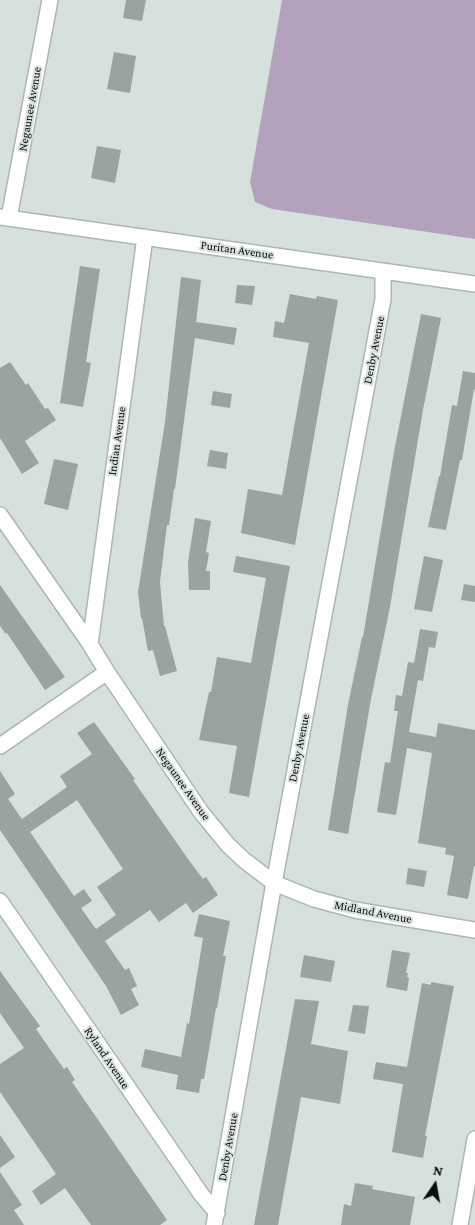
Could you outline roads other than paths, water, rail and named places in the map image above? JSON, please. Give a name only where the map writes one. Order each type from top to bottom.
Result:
[{"type":"street","name":"Negaunee Avenue","points":[[5,218],[50,0]]},
{"type":"street","name":"Puritan Avenue","points":[[5,218],[475,284]]},
{"type":"street","name":"Indian Avenue","points":[[90,644],[145,237]]},
{"type":"street","name":"Denby Avenue","points":[[215,1219],[274,883],[383,299],[382,271]]},
{"type":"street","points":[[0,515],[90,644]]},
{"type":"street","name":"Negaunee Avenue","points":[[90,644],[106,672],[214,829],[244,860],[274,883]]},
{"type":"street","points":[[0,746],[106,672]]},
{"type":"street","name":"Midland Avenue","points":[[274,883],[314,899],[355,910],[475,930]]},
{"type":"street","name":"Ryland Avenue","points":[[0,901],[201,1194],[215,1219]]},
{"type":"street","points":[[460,1225],[475,1139]]}]
